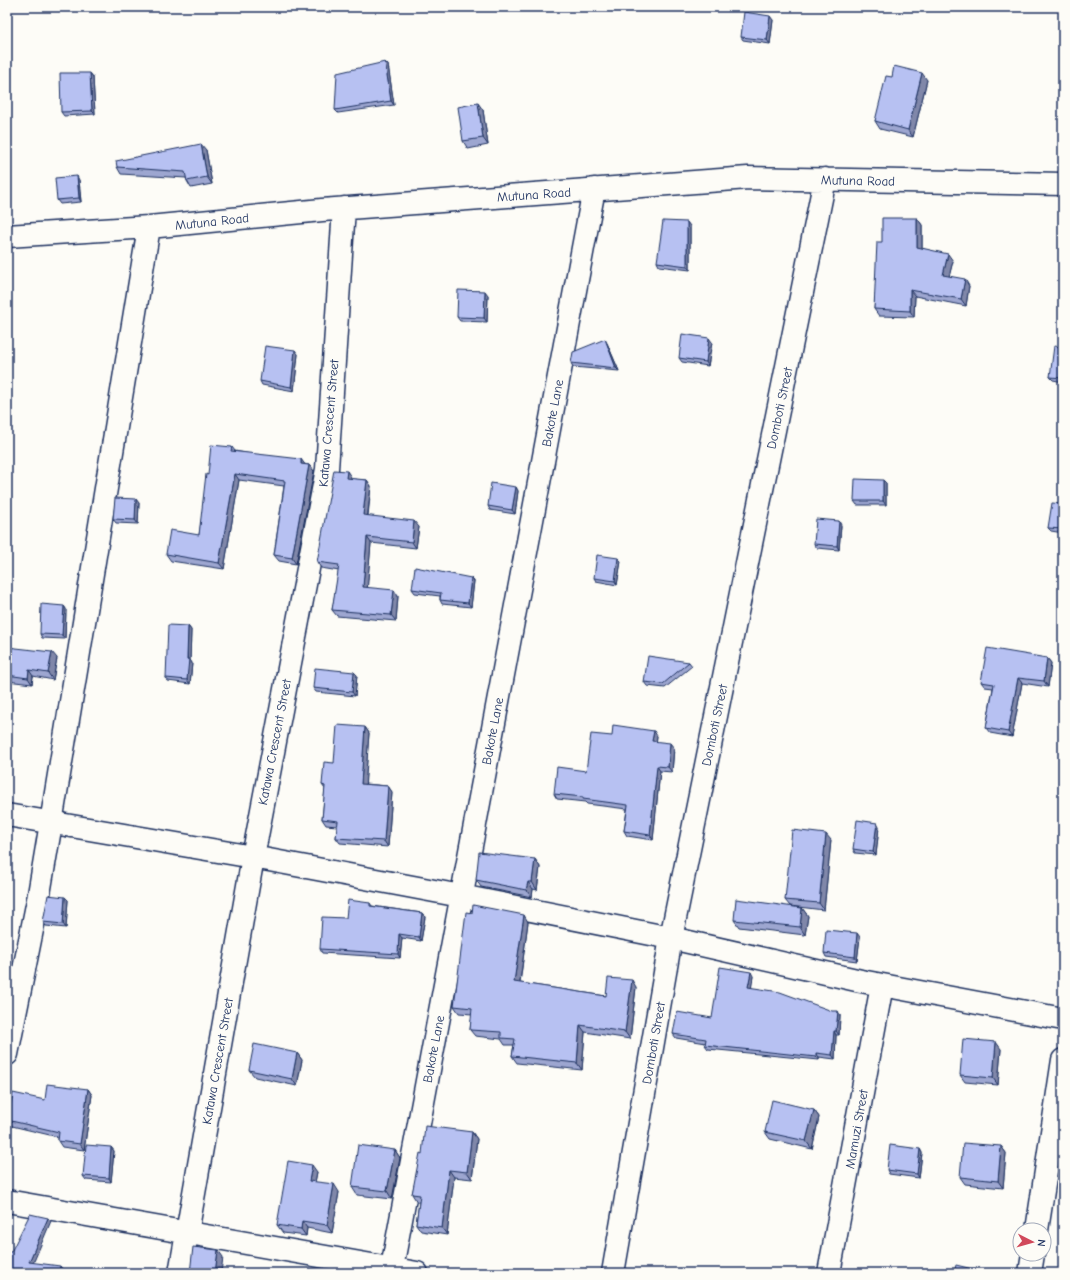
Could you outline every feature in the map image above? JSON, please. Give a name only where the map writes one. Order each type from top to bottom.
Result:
[{"type":"street","name":"Mutuna Road","points":[[7,236],[149,227],[344,208],[748,178],[1063,184]]},
{"type":"street","name":"Domboti Street","points":[[613,1273],[671,938],[826,179]]},
{"type":"street","name":"Bakote Lane","points":[[391,1271],[594,189]]},
{"type":"street","name":"Katawa Crescent Street","points":[[180,1273],[252,857],[327,469],[344,208]]},
{"type":"street","points":[[7,1054],[38,900],[149,227]]},
{"type":"street","points":[[7,815],[252,857],[461,896],[671,938],[882,985],[1063,1019]]},
{"type":"street","name":"Mamuzi Street","points":[[829,1273],[882,985]]},
{"type":"street","points":[[1038,1222],[1063,1060]]},
{"type":"street","points":[[7,1202],[391,1271],[417,1273]]},
{"type":"street","points":[[1030,1273],[1032,1262]]},
{"type":"building","points":[[744,12],[770,16],[767,40],[741,37]]},
{"type":"building","points":[[385,62],[391,101],[335,110],[337,73]]},
{"type":"building","points":[[894,66],[922,73],[908,130],[875,121],[886,76],[892,77]]},
{"type":"building","points":[[60,73],[90,73],[92,111],[61,112]]},
{"type":"building","points":[[478,103],[483,138],[463,141],[458,107]]},
{"type":"building","points":[[201,144],[207,177],[187,181],[185,172],[117,167],[116,161]]},
{"type":"building","points":[[77,176],[79,198],[57,200],[55,178]]},
{"type":"building","points":[[882,218],[917,218],[917,247],[948,254],[943,275],[965,279],[961,299],[910,290],[910,311],[874,309],[877,242],[882,242]]},
{"type":"building","points":[[663,221],[687,222],[687,266],[657,262]]},
{"type":"building","points":[[458,290],[485,291],[484,318],[457,317]]},
{"type":"building","points":[[682,334],[709,338],[706,362],[679,358]]},
{"type":"building","points":[[605,339],[616,368],[571,363],[573,352]]},
{"type":"building","points":[[265,346],[295,350],[291,387],[260,381]]},
{"type":"building","points":[[1054,346],[1063,347],[1063,378],[1050,377]]},
{"type":"building","points":[[211,445],[232,447],[231,451],[301,459],[301,464],[309,465],[292,558],[274,555],[285,481],[235,474],[219,563],[166,554],[170,530],[199,535]]},
{"type":"building","points":[[334,470],[347,471],[346,478],[367,480],[363,515],[414,521],[412,542],[367,537],[363,587],[394,590],[391,615],[332,610],[339,565],[317,562]]},
{"type":"building","points":[[855,479],[883,480],[883,501],[854,501]]},
{"type":"building","points":[[491,483],[516,487],[512,510],[488,506]]},
{"type":"building","points":[[115,498],[136,499],[135,520],[113,519]]},
{"type":"building","points":[[1052,503],[1063,504],[1063,529],[1048,528]]},
{"type":"building","points":[[816,519],[839,521],[837,546],[814,544]]},
{"type":"building","points":[[597,555],[618,558],[615,581],[594,578]]},
{"type":"building","points":[[415,567],[471,578],[468,603],[440,600],[441,593],[412,589]]},
{"type":"building","points":[[41,604],[64,606],[62,635],[40,634]]},
{"type":"building","points":[[168,625],[188,626],[187,659],[189,659],[187,680],[166,678]]},
{"type":"building","points":[[7,647],[52,652],[48,673],[29,670],[28,678],[7,675]]},
{"type":"building","points":[[987,648],[1047,658],[1044,681],[1018,678],[1008,732],[986,728],[994,684],[981,682]]},
{"type":"building","points":[[648,656],[689,662],[663,684],[644,682]]},
{"type":"building","points":[[315,668],[354,672],[352,692],[313,688]]},
{"type":"building","points":[[337,725],[365,727],[361,784],[388,786],[384,841],[336,838],[338,821],[322,819],[325,786],[322,785],[324,762],[334,763]]},
{"type":"building","points":[[613,725],[654,731],[652,741],[670,743],[668,767],[657,766],[650,835],[624,831],[628,805],[583,799],[583,797],[554,794],[557,767],[586,771],[591,734],[612,736]]},
{"type":"building","points":[[857,820],[877,823],[873,852],[853,849]]},
{"type":"building","points":[[792,830],[826,834],[819,903],[785,900]]},
{"type":"building","points":[[479,852],[535,859],[532,882],[528,882],[526,890],[476,880]]},
{"type":"building","points":[[48,895],[65,897],[63,924],[43,922]]},
{"type":"building","points":[[736,899],[802,908],[800,927],[734,920]]},
{"type":"building","points":[[348,900],[370,903],[370,906],[422,913],[419,937],[399,934],[398,954],[320,949],[322,917],[346,918]]},
{"type":"building","points":[[473,905],[524,915],[514,982],[606,996],[608,978],[632,980],[625,1032],[580,1025],[577,1063],[512,1056],[515,1039],[501,1038],[501,1032],[470,1030],[472,1008],[454,1006],[466,912],[472,913]]},
{"type":"building","points":[[826,930],[857,933],[855,957],[824,953]]},
{"type":"building","points":[[720,967],[751,972],[748,987],[780,992],[832,1011],[838,1011],[836,1031],[834,1031],[832,1055],[816,1053],[816,1057],[705,1045],[706,1039],[673,1034],[677,1012],[712,1018]]},
{"type":"building","points":[[963,1039],[996,1042],[993,1078],[960,1075]]},
{"type":"building","points":[[254,1044],[297,1053],[292,1079],[249,1070]]},
{"type":"building","points":[[47,1084],[88,1089],[80,1144],[58,1141],[59,1132],[7,1120],[13,1093],[45,1100]]},
{"type":"building","points":[[772,1100],[814,1110],[806,1141],[765,1132]]},
{"type":"building","points":[[425,1126],[472,1132],[467,1172],[449,1170],[442,1228],[416,1224],[420,1195],[412,1194],[420,1153],[422,1154]]},
{"type":"building","points":[[963,1143],[1001,1146],[998,1181],[960,1177]]},
{"type":"building","points":[[86,1145],[111,1147],[109,1178],[83,1176]]},
{"type":"building","points":[[358,1145],[395,1150],[387,1191],[352,1187]]},
{"type":"building","points":[[890,1145],[920,1149],[917,1174],[887,1170]]},
{"type":"building","points":[[288,1161],[312,1165],[309,1181],[334,1184],[327,1225],[302,1221],[301,1229],[277,1225]]},
{"type":"building","points":[[30,1214],[48,1218],[29,1262],[60,1266],[59,1273],[7,1273],[7,1252],[11,1252]]},
{"type":"building","points":[[193,1247],[218,1250],[215,1273],[190,1273]]},
{"type":"building","points":[[956,1265],[989,1273],[954,1273]]}]
